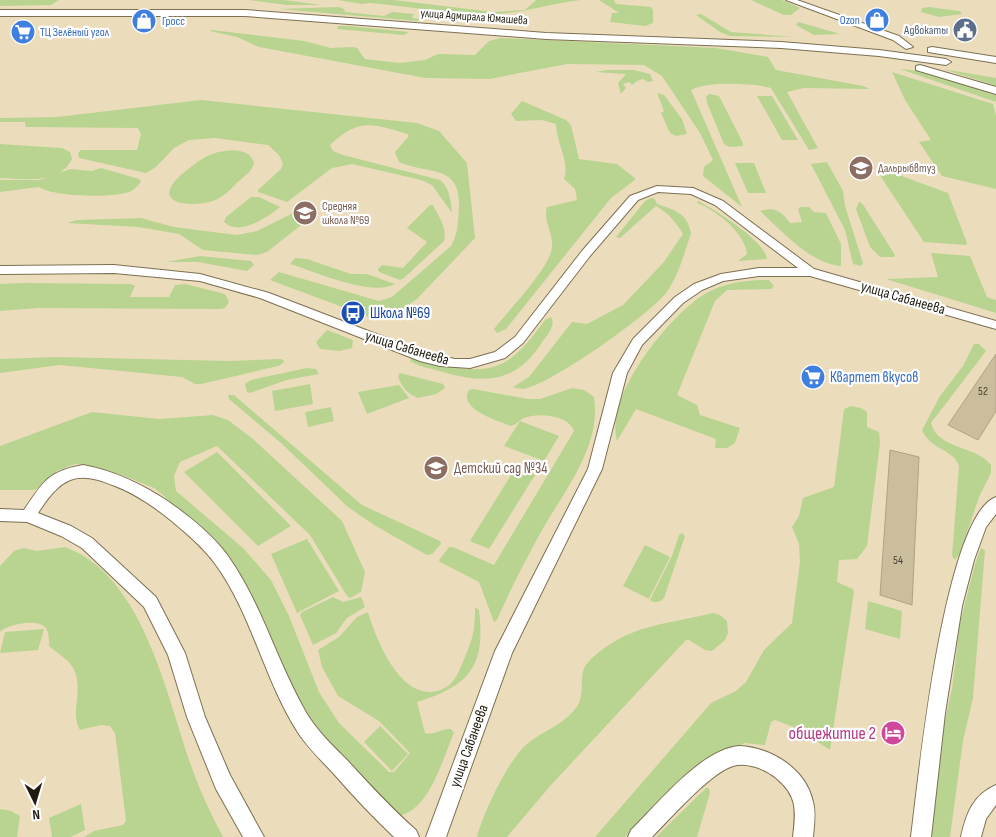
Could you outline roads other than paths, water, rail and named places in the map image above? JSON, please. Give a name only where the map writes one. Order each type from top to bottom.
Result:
[{"type":"main road","name":"улица Адмирала Юмашева","points":[[0,13],[246,13],[537,35],[781,45],[878,53],[996,71]]},
{"type":"main road","points":[[781,45],[996,49]]},
{"type":"main road","points":[[781,45],[896,62],[996,90]]},
{"type":"main road","points":[[878,53],[875,48],[878,47],[909,47],[996,60]]},
{"type":"main road","points":[[939,73],[934,66],[946,62]]},
{"type":"street","points":[[790,0],[896,38],[909,47]]},
{"type":"street","name":"улица Сабанеева","points":[[0,270],[111,270],[177,274],[206,278],[271,298],[402,350],[450,363],[468,364],[485,362],[514,347],[572,271],[634,198],[657,189],[682,189],[713,199],[810,272]]},
{"type":"street","name":"улица Сабанеева","points":[[436,837],[504,651],[595,469],[620,373],[637,342],[679,300],[698,287],[720,278],[759,272],[810,272],[996,324]]},
{"type":"street","points":[[28,516],[55,480],[73,471],[88,472],[129,484],[148,494],[184,522],[220,557],[244,597],[287,693],[301,721],[313,738],[369,799],[408,837]]},
{"type":"street","points":[[921,837],[949,627],[968,555],[988,508],[996,503]]},
{"type":"street","points":[[0,515],[28,516],[66,531],[87,543],[114,566],[150,602],[176,653],[189,689],[196,717],[223,782],[254,837]]},
{"type":"street","points":[[638,837],[709,769],[733,756],[761,759],[773,764],[791,779],[801,791],[806,803],[803,837]]},
{"type":"street","points":[[971,837],[978,813],[996,795]]},
{"type":"place","name":"Ozon","points":[[877,20]]},
{"type":"place","name":"Гросс","points":[[144,21]]},
{"type":"place","name":"Адвокаты","points":[[965,30]]},
{"type":"place","name":"ТЦ Зелёный угол","points":[[23,32]]},
{"type":"place","name":"Дальрыбвтуз","points":[[861,168]]},
{"type":"place","name":"Средняя школа №69","points":[[305,213]]},
{"type":"place","name":"Школа №69","points":[[353,313]]},
{"type":"place","name":"Квартет вкусов","points":[[813,377]]},
{"type":"place","name":"Детский сад №34","points":[[436,468]]},
{"type":"place","name":"общежитие 2","points":[[893,733]]}]
